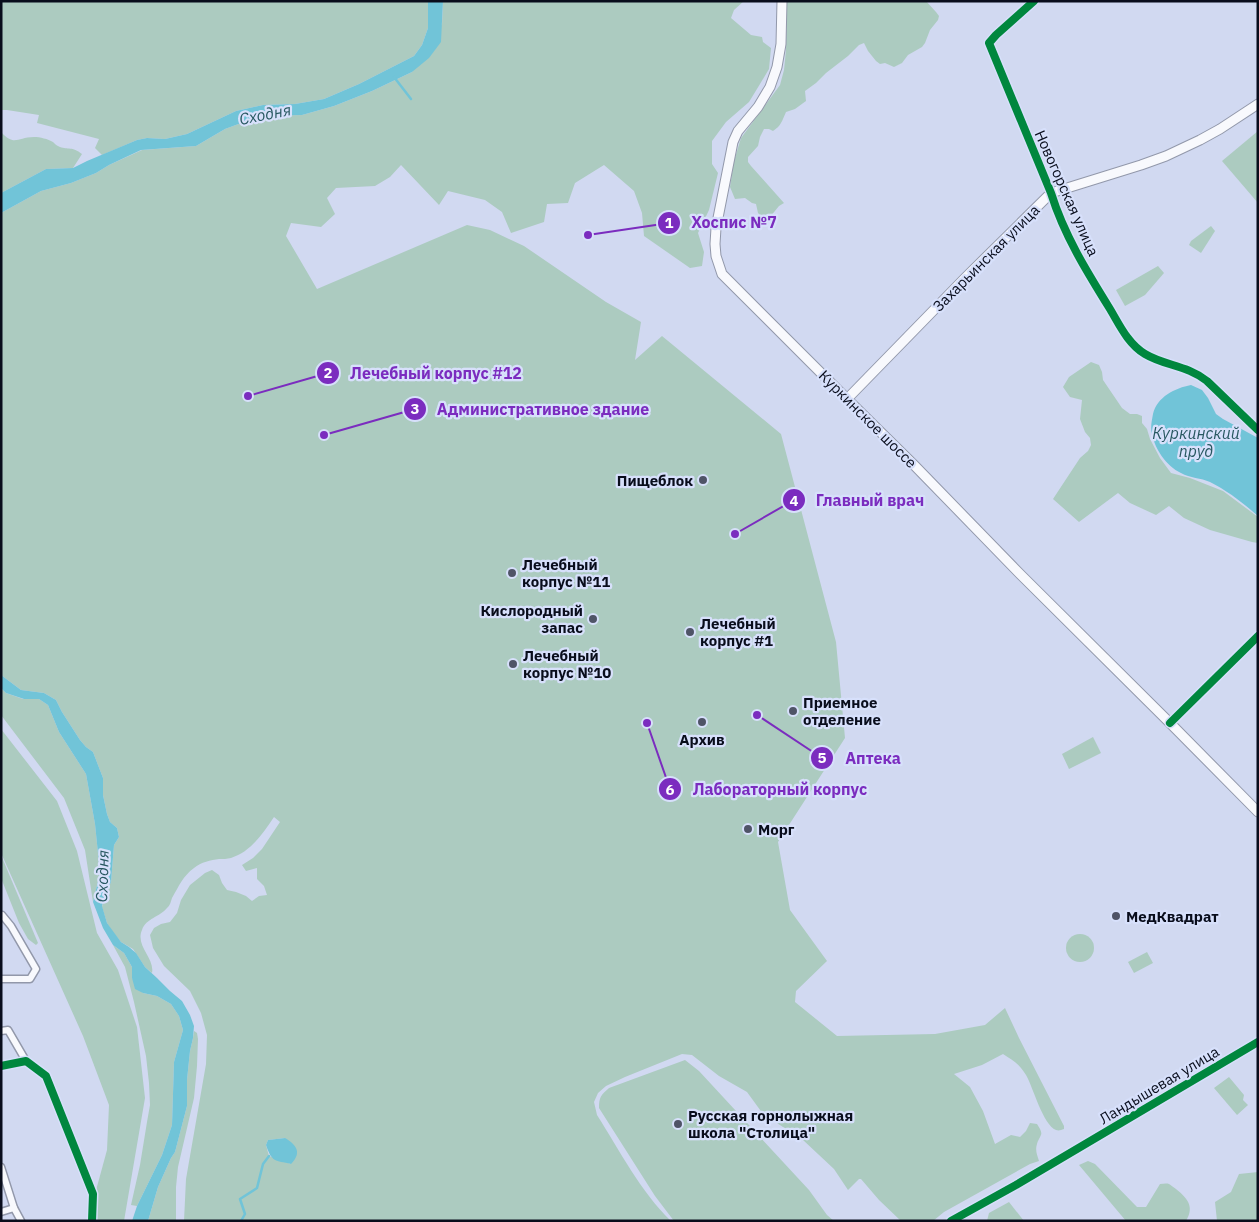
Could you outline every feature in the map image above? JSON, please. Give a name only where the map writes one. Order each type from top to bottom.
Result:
[{"type":"main road","name":"Куркинское шоссе","points":[[782,1],[781,44],[777,67],[770,87],[758,107],[738,131],[733,142],[714,244],[722,274],[1258,812]]},
{"type":"main road","name":"Захарьинская улица","points":[[847,399],[1051,193],[1166,156],[1220,130],[1258,104]]},
{"type":"street","name":"Новогорская улица","points":[[1034,1],[989,43],[1051,193],[1056,210],[1082,264],[1125,333],[1137,348],[1151,356],[1199,374],[1258,430]]},
{"type":"street","points":[[1170,723],[1258,636]]},
{"type":"street","points":[[1,979],[30,978],[36,969],[11,926],[2,915]]},
{"type":"street","points":[[1,1031],[8,1030],[26,1061],[46,1076],[92,1194],[92,1221]]},
{"type":"street","name":"Ландышевая улица","points":[[951,1221],[1258,1042]]},
{"type":"street","points":[[1,1066],[26,1061]]},
{"type":"street","points":[[1,1167],[14,1208],[21,1221]]},
{"type":"street","points":[[1,1212],[14,1208]]},
{"type":"green space","points":[[1,1],[428,1],[428,28],[422,45],[414,56],[359,84],[324,99],[295,104],[263,105],[236,111],[187,134],[165,139],[147,138],[137,140],[102,155],[95,148],[99,139],[37,123],[39,115],[1,110]]},
{"type":"green space","points":[[443,1],[744,1],[734,10],[731,18],[751,35],[762,37],[763,42],[771,48],[769,69],[749,102],[726,122],[712,141],[712,164],[718,173],[709,210],[698,233],[704,252],[702,266],[690,268],[644,236],[642,213],[634,191],[604,165],[575,183],[568,203],[547,204],[544,222],[511,233],[502,212],[485,200],[448,191],[439,205],[401,165],[390,177],[375,186],[336,188],[327,198],[335,214],[321,227],[291,223],[286,236],[317,289],[467,225],[490,230],[524,246],[606,302],[641,322],[635,360],[662,336],[781,434],[836,642],[845,738],[778,842],[790,910],[827,961],[796,991],[795,1002],[837,1036],[935,1034],[985,1025],[1005,1008],[1064,1126],[1064,1129],[1059,1130],[1051,1127],[1043,1114],[1026,1075],[1016,1063],[1003,1054],[982,1065],[954,1074],[970,1087],[983,1111],[995,1144],[1011,1135],[1020,1137],[1030,1123],[1037,1124],[1041,1133],[1036,1148],[1039,1161],[1030,1164],[944,1212],[933,1221],[901,1221],[861,1179],[848,1190],[834,1169],[803,1140],[763,1114],[747,1092],[719,1076],[692,1055],[682,1054],[606,1086],[598,1093],[594,1102],[597,1115],[631,1170],[650,1197],[671,1221],[184,1221],[186,1179],[206,1064],[207,1035],[201,1013],[190,991],[164,966],[153,948],[150,935],[154,928],[170,922],[177,913],[181,900],[190,885],[212,870],[219,875],[227,890],[246,896],[252,901],[259,896],[267,895],[264,886],[257,879],[257,868],[246,871],[242,865],[262,849],[280,822],[274,817],[256,841],[238,855],[203,863],[187,874],[168,907],[161,914],[150,920],[142,930],[141,941],[151,962],[152,973],[145,967],[133,949],[121,942],[107,923],[102,907],[104,897],[111,882],[114,845],[119,837],[117,828],[110,822],[107,814],[103,795],[103,778],[93,752],[80,740],[56,700],[44,693],[21,690],[1,675],[1,213],[41,191],[71,183],[96,173],[142,150],[196,146],[225,129],[260,116],[302,115],[334,106],[372,91],[412,72],[442,24]],"holes":[[[285,1138],[291,1164],[269,1156],[266,1145],[268,1140]]]},
{"type":"green space","points":[[787,1],[926,1],[939,16],[922,47],[908,55],[902,63],[894,67],[885,63],[880,64],[868,51],[864,43],[859,45],[805,91],[806,101],[795,109],[786,112],[776,129],[773,131],[764,129],[758,146],[748,157],[748,162],[784,203],[770,217],[764,219],[758,213],[756,204],[745,198],[735,199],[730,187],[734,161],[741,138],[780,85],[786,50]]},
{"type":"green space","points":[[1258,131],[1258,203],[1222,161]]},
{"type":"green space","points":[[1,132],[13,140],[28,137],[44,138],[59,147],[73,149],[82,154],[73,168],[46,169],[1,193]]},
{"type":"green space","points":[[1211,226],[1215,231],[1201,253],[1189,245],[1191,241]]},
{"type":"green space","points":[[1158,266],[1164,273],[1145,295],[1125,306],[1116,290]]},
{"type":"green space","points":[[1091,362],[1099,365],[1103,380],[1122,408],[1130,414],[1142,416],[1142,423],[1147,429],[1150,439],[1171,473],[1223,491],[1258,517],[1258,543],[1210,530],[1184,518],[1169,506],[1156,515],[1130,503],[1118,493],[1079,522],[1053,499],[1080,458],[1088,451],[1091,445],[1090,438],[1085,432],[1080,419],[1082,400],[1070,397],[1063,387],[1069,377]]},
{"type":"green space","points":[[1,688],[6,693],[23,699],[39,699],[48,705],[59,732],[86,774],[95,824],[100,873],[93,902],[85,850],[64,798],[1,715]]},
{"type":"green space","points":[[1,729],[57,801],[77,851],[97,933],[118,970],[137,1027],[145,1098],[124,1221],[96,1221],[95,1194],[107,1150],[109,1105],[83,1036],[1,853]]},
{"type":"green space","points":[[1093,737],[1101,753],[1069,769],[1062,754]]},
{"type":"green space","points":[[1,855],[38,943],[36,945],[28,939],[19,923],[1,878]]},
{"type":"green space","points":[[1080,934],[1090,938],[1094,948],[1090,958],[1080,962],[1070,958],[1066,948],[1070,938]]},
{"type":"green space","points":[[113,945],[124,953],[132,967],[132,978],[143,993],[157,996],[171,1004],[179,1016],[183,1030],[174,1062],[172,1125],[162,1155],[137,1206],[131,1205],[150,1105],[149,1083],[146,1056],[125,967]]},
{"type":"green space","points":[[1147,952],[1153,963],[1134,973],[1128,962]]},
{"type":"green space","points":[[194,1031],[197,1033],[198,1039],[194,1098],[178,1167],[176,1221],[148,1221],[158,1187],[175,1152],[187,1106],[187,1080]]},
{"type":"green space","name":"Русская горнолыжная школа \"Столица\"","points":[[685,1060],[699,1071],[809,1190],[827,1215],[834,1221],[674,1221],[655,1196],[599,1108],[599,1104],[601,1096],[609,1088]]},
{"type":"green space","points":[[1229,1077],[1244,1095],[1243,1100],[1248,1105],[1237,1115],[1214,1088]]},
{"type":"green space","points":[[1088,1161],[1095,1164],[1137,1207],[1146,1207],[1160,1184],[1170,1184],[1188,1203],[1190,1207],[1189,1216],[1186,1221],[1126,1221],[1079,1165]]},
{"type":"green space","points":[[1258,1172],[1258,1221],[1217,1221],[1215,1202],[1231,1192],[1239,1174]]},
{"type":"green space","points":[[1009,1202],[1024,1221],[987,1221],[989,1213]]},
{"type":"water","name":"Сходня","points":[[428,1],[443,1],[441,42],[429,58],[412,72],[334,106],[302,115],[260,116],[225,129],[196,146],[141,150],[96,173],[71,183],[41,191],[1,213],[1,193],[46,169],[73,168],[137,140],[147,138],[165,139],[187,134],[236,111],[263,105],[295,104],[324,99],[359,84],[414,56],[422,45],[428,28]]},
{"type":"water","name":"Куркинский пруд","points":[[1191,385],[1202,390],[1216,414],[1258,438],[1258,516],[1235,497],[1217,486],[1207,481],[1184,475],[1176,470],[1166,462],[1153,440],[1151,424],[1158,403],[1168,394],[1179,388]]},
{"type":"water","name":"Сходня","points":[[1,675],[21,690],[44,693],[56,700],[80,740],[93,752],[103,778],[103,795],[107,814],[110,822],[117,828],[119,837],[114,845],[111,882],[102,906],[107,923],[121,942],[136,953],[145,967],[182,1001],[194,1026],[187,1080],[187,1106],[175,1152],[158,1187],[148,1221],[132,1221],[137,1206],[162,1155],[172,1125],[174,1062],[183,1030],[179,1016],[171,1004],[157,996],[135,989],[132,967],[124,953],[113,945],[103,928],[93,902],[100,873],[95,824],[86,774],[59,732],[48,705],[39,699],[24,699],[6,693],[1,688]]},
{"type":"water","points":[[285,1138],[293,1143],[297,1150],[291,1164],[272,1158],[266,1145],[268,1140]]},
{"type":"waterway","points":[[394,77],[411,99]]},
{"type":"waterway","points":[[241,1221],[245,1214],[240,1199],[257,1188],[263,1164],[269,1156]]},
{"type":"cycle path","points":[[1034,1],[989,43],[1062,224],[1077,253],[1121,327],[1139,350],[1160,361],[1192,372],[1207,381],[1258,430]]},
{"type":"cycle path","points":[[1170,723],[1258,636]]},
{"type":"cycle path","points":[[951,1221],[1016,1185],[1258,1042]]},
{"type":"cycle path","points":[[1,1066],[26,1061],[46,1076],[93,1194],[92,1221]]},
{"type":"place","name":"Хоспис №7","points":[[588,235]]},
{"type":"place","name":"Лечебный корпус #12","points":[[248,396]]},
{"type":"place","name":"Административное здание","points":[[324,435]]},
{"type":"place","name":"Пищеблок","points":[[703,480]]},
{"type":"place","name":"Главный врач","points":[[735,534]]},
{"type":"place","name":"Лечебный корпус №11","points":[[512,573]]},
{"type":"place","name":"Кислородный запас","points":[[593,619]]},
{"type":"place","name":"Лечебный корпус #1","points":[[690,632]]},
{"type":"place","name":"Лечебный корпус №10","points":[[513,664]]},
{"type":"place","name":"Приемное отделение","points":[[793,711]]},
{"type":"place","name":"Аптека","points":[[757,715]]},
{"type":"place","name":"Архив","points":[[702,722]]},
{"type":"place","name":"Лабораторный корпус","points":[[647,723]]},
{"type":"place","name":"Морг","points":[[748,829]]},
{"type":"place","name":"МедКвадрат","points":[[1116,916]]},
{"type":"place","name":"Русская горнолыжная школа \"Столица\"","points":[[678,1124]]}]
